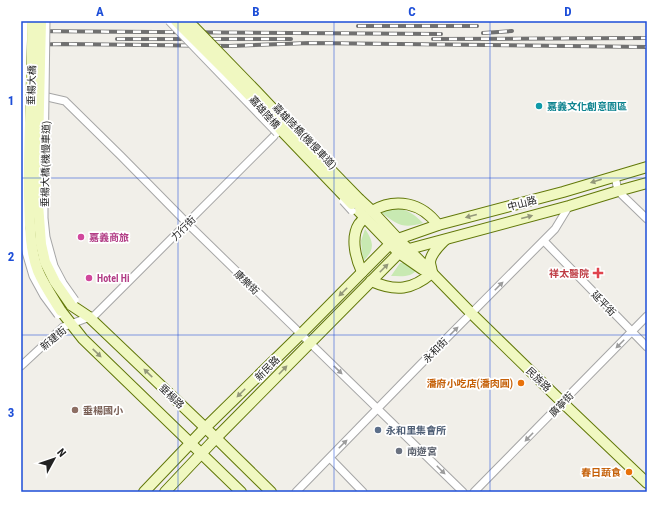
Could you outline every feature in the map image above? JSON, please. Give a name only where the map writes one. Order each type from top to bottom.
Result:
[{"type":"street","points":[[24,21],[22,96],[22,228],[26,252],[33,276],[44,296],[59,313]]},
{"type":"street","name":"垂楊大橋","points":[[32,21],[28,165],[30,235],[38,271],[59,313]]},
{"type":"street","name":"垂楊大橋","points":[[41,21],[37,190],[41,244],[45,262],[55,282],[73,302]]},
{"type":"street","name":"垂楊大橋(機慢車道)","points":[[46,21],[44,218],[46,237],[54,266],[73,302]]},
{"type":"street","name":"嘉雄陸橋(機慢車道)","points":[[169,21],[357,203]]},
{"type":"street","name":"嘉雄陸橋","points":[[176,21],[255,101],[281,130],[357,203]]},
{"type":"street","name":"嘉雄陸橋","points":[[188,21],[320,159],[357,203]]},
{"type":"street","name":"嘉雄陸橋(機慢車道)","points":[[195,21],[357,203]]},
{"type":"street","name":"康樂街","points":[[21,91],[65,102],[463,492]]},
{"type":"street","name":"力行街","points":[[89,317],[95,314],[274,136]]},
{"type":"street","name":"中山路","points":[[394,241],[438,225],[568,190],[647,166]]},
{"type":"street","points":[[614,176],[618,191],[647,220]]},
{"type":"street","name":"中山路","points":[[404,251],[647,183]]},
{"type":"street","points":[[568,190],[569,206]]},
{"type":"street","name":"民族路","points":[[357,203],[422,269],[432,273],[562,402],[647,483]]},
{"type":"street","points":[[362,272],[355,250],[358,226],[369,214],[385,204],[402,203],[417,208],[426,213],[438,225]]},
{"type":"street","name":"永和街","points":[[296,492],[555,229],[569,206]]},
{"type":"street","points":[[371,281],[396,288],[419,283],[432,273],[430,263],[437,248],[447,238]]},
{"type":"street","name":"延平街","points":[[544,240],[647,347]]},
{"type":"street","name":"新民路","points":[[144,492],[205,428],[394,241]]},
{"type":"street","name":"新民路","points":[[165,492],[216,438],[371,281],[404,251]]},
{"type":"street","name":"垂楊路","points":[[73,302],[271,492]]},
{"type":"street","name":"垂楊路","points":[[59,313],[71,324],[83,339],[242,492]]},
{"type":"street","name":"廣寧街","points":[[474,492],[647,316]]},
{"type":"street","name":"新建街","points":[[21,366],[63,327],[89,317]]},
{"type":"street","points":[[330,458],[363,492]]},
{"type":"green space","points":[[392,207],[409,212],[423,223],[405,226],[397,223],[382,213]]},
{"type":"green space","points":[[365,229],[372,246],[370,253],[363,261],[361,241]]},
{"type":"green space","points":[[400,263],[406,263],[417,269],[409,275],[391,276]]},
{"type":"railway","points":[[358,26],[477,26]]},
{"type":"railway","points":[[21,31],[441,34]]},
{"type":"railway","points":[[483,33],[512,31]]},
{"type":"railway","points":[[433,39],[647,38]]},
{"type":"railway","points":[[117,39],[291,39]]},
{"type":"railway","points":[[21,45],[64,44],[229,46],[310,43],[647,47]]},
{"type":"place","name":"嘉義文化創意園區","points":[[539,106]]},
{"type":"place","name":"嘉義商旅","points":[[81,237]]},
{"type":"place","name":"祥太醫院","points":[[598,273]]},
{"type":"place","name":"Hotel Hi","points":[[89,278]]},
{"type":"place","name":"潘府小吃店(潘肉圓)","points":[[521,383]]},
{"type":"place","name":"垂楊國小","points":[[75,410]]},
{"type":"place","name":"永和里集會所","points":[[378,430]]},
{"type":"place","name":"南遊宮","points":[[399,451]]},
{"type":"place","name":"春日蔬食","points":[[629,472]]}]
